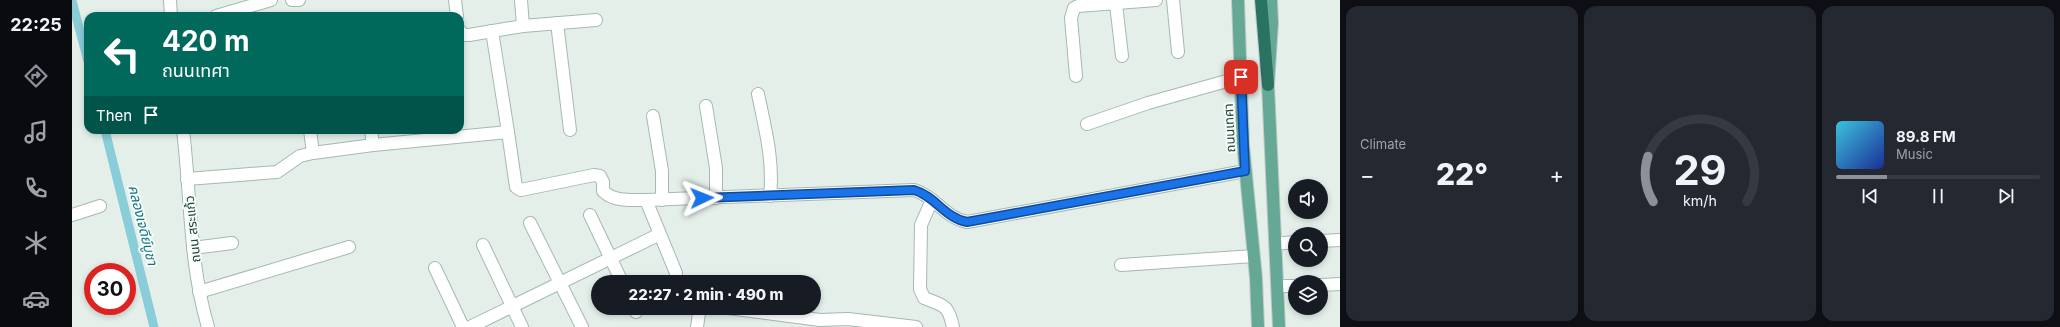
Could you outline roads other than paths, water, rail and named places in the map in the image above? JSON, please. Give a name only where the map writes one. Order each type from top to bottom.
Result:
[{"type":"highway","points":[[1262,0],[1268,85]]},
{"type":"main road","name":"ถนนเทศา","points":[[1238,0],[1245,171],[1256,278],[1258,327]]},
{"type":"main road","points":[[1271,0],[1272,23],[1268,85],[1279,327]]},
{"type":"main road","points":[[1256,278],[1277,282]]},
{"type":"street","points":[[170,0],[171,12]]},
{"type":"street","points":[[230,12],[271,0]]},
{"type":"street","points":[[292,0],[300,0]]},
{"type":"street","points":[[455,0],[456,12]]},
{"type":"street","points":[[521,0],[523,26]]},
{"type":"street","points":[[1076,76],[1071,12],[1078,6],[1156,0]]},
{"type":"street","points":[[1173,0],[1178,52]]},
{"type":"street","points":[[1116,4],[1122,56]]},
{"type":"street","points":[[464,35],[523,26],[596,20]]},
{"type":"street","points":[[557,23],[570,130]]},
{"type":"street","points":[[492,31],[514,179],[518,189],[532,188],[594,175],[600,176],[603,182],[603,192],[608,196],[618,199],[662,200],[914,190],[927,195],[952,217],[960,221],[972,222],[1245,171]]},
{"type":"street","points":[[1087,124],[1148,104],[1241,77]]},
{"type":"street","points":[[758,94],[770,156],[772,181],[770,196]]},
{"type":"street","points":[[706,106],[716,168],[716,198]]},
{"type":"street","points":[[653,116],[662,172],[662,200]]},
{"type":"street","points":[[464,133],[508,132]]},
{"type":"street","name":"ถนน สระแก้ว","points":[[183,134],[193,248],[199,292],[208,327]]},
{"type":"street","points":[[311,134],[313,153]]},
{"type":"street","points":[[372,134],[373,145]]},
{"type":"street","points":[[187,179],[277,172],[300,156],[433,134]]},
{"type":"street","points":[[646,200],[658,234],[676,273]]},
{"type":"street","points":[[932,200],[921,225],[920,289],[924,298],[946,306],[949,312],[952,327]]},
{"type":"street","points":[[72,215],[100,206]]},
{"type":"street","points":[[590,215],[619,275]]},
{"type":"street","points":[[530,223],[582,327]]},
{"type":"street","points":[[470,327],[658,234]]},
{"type":"street","points":[[1328,241],[1340,240]]},
{"type":"street","points":[[193,248],[232,243]]},
{"type":"street","points":[[1275,244],[1288,243]]},
{"type":"street","points":[[483,246],[522,327]]},
{"type":"street","points":[[199,292],[349,247]]},
{"type":"street","points":[[1121,265],[1254,256]]},
{"type":"street","points":[[435,268],[463,327]]},
{"type":"street","points":[[1277,282],[1288,284]]},
{"type":"street","points":[[1328,285],[1340,284]]},
{"type":"street","points":[[697,327],[699,315]]},
{"type":"street","points":[[782,315],[847,323],[916,327]]},
{"type":"waterway","name":"คลองเจดีย์บูชา","points":[[72,1],[84,46]]},
{"type":"waterway","name":"คลองเจดีย์บูชา","points":[[106,134],[154,327]]}]
